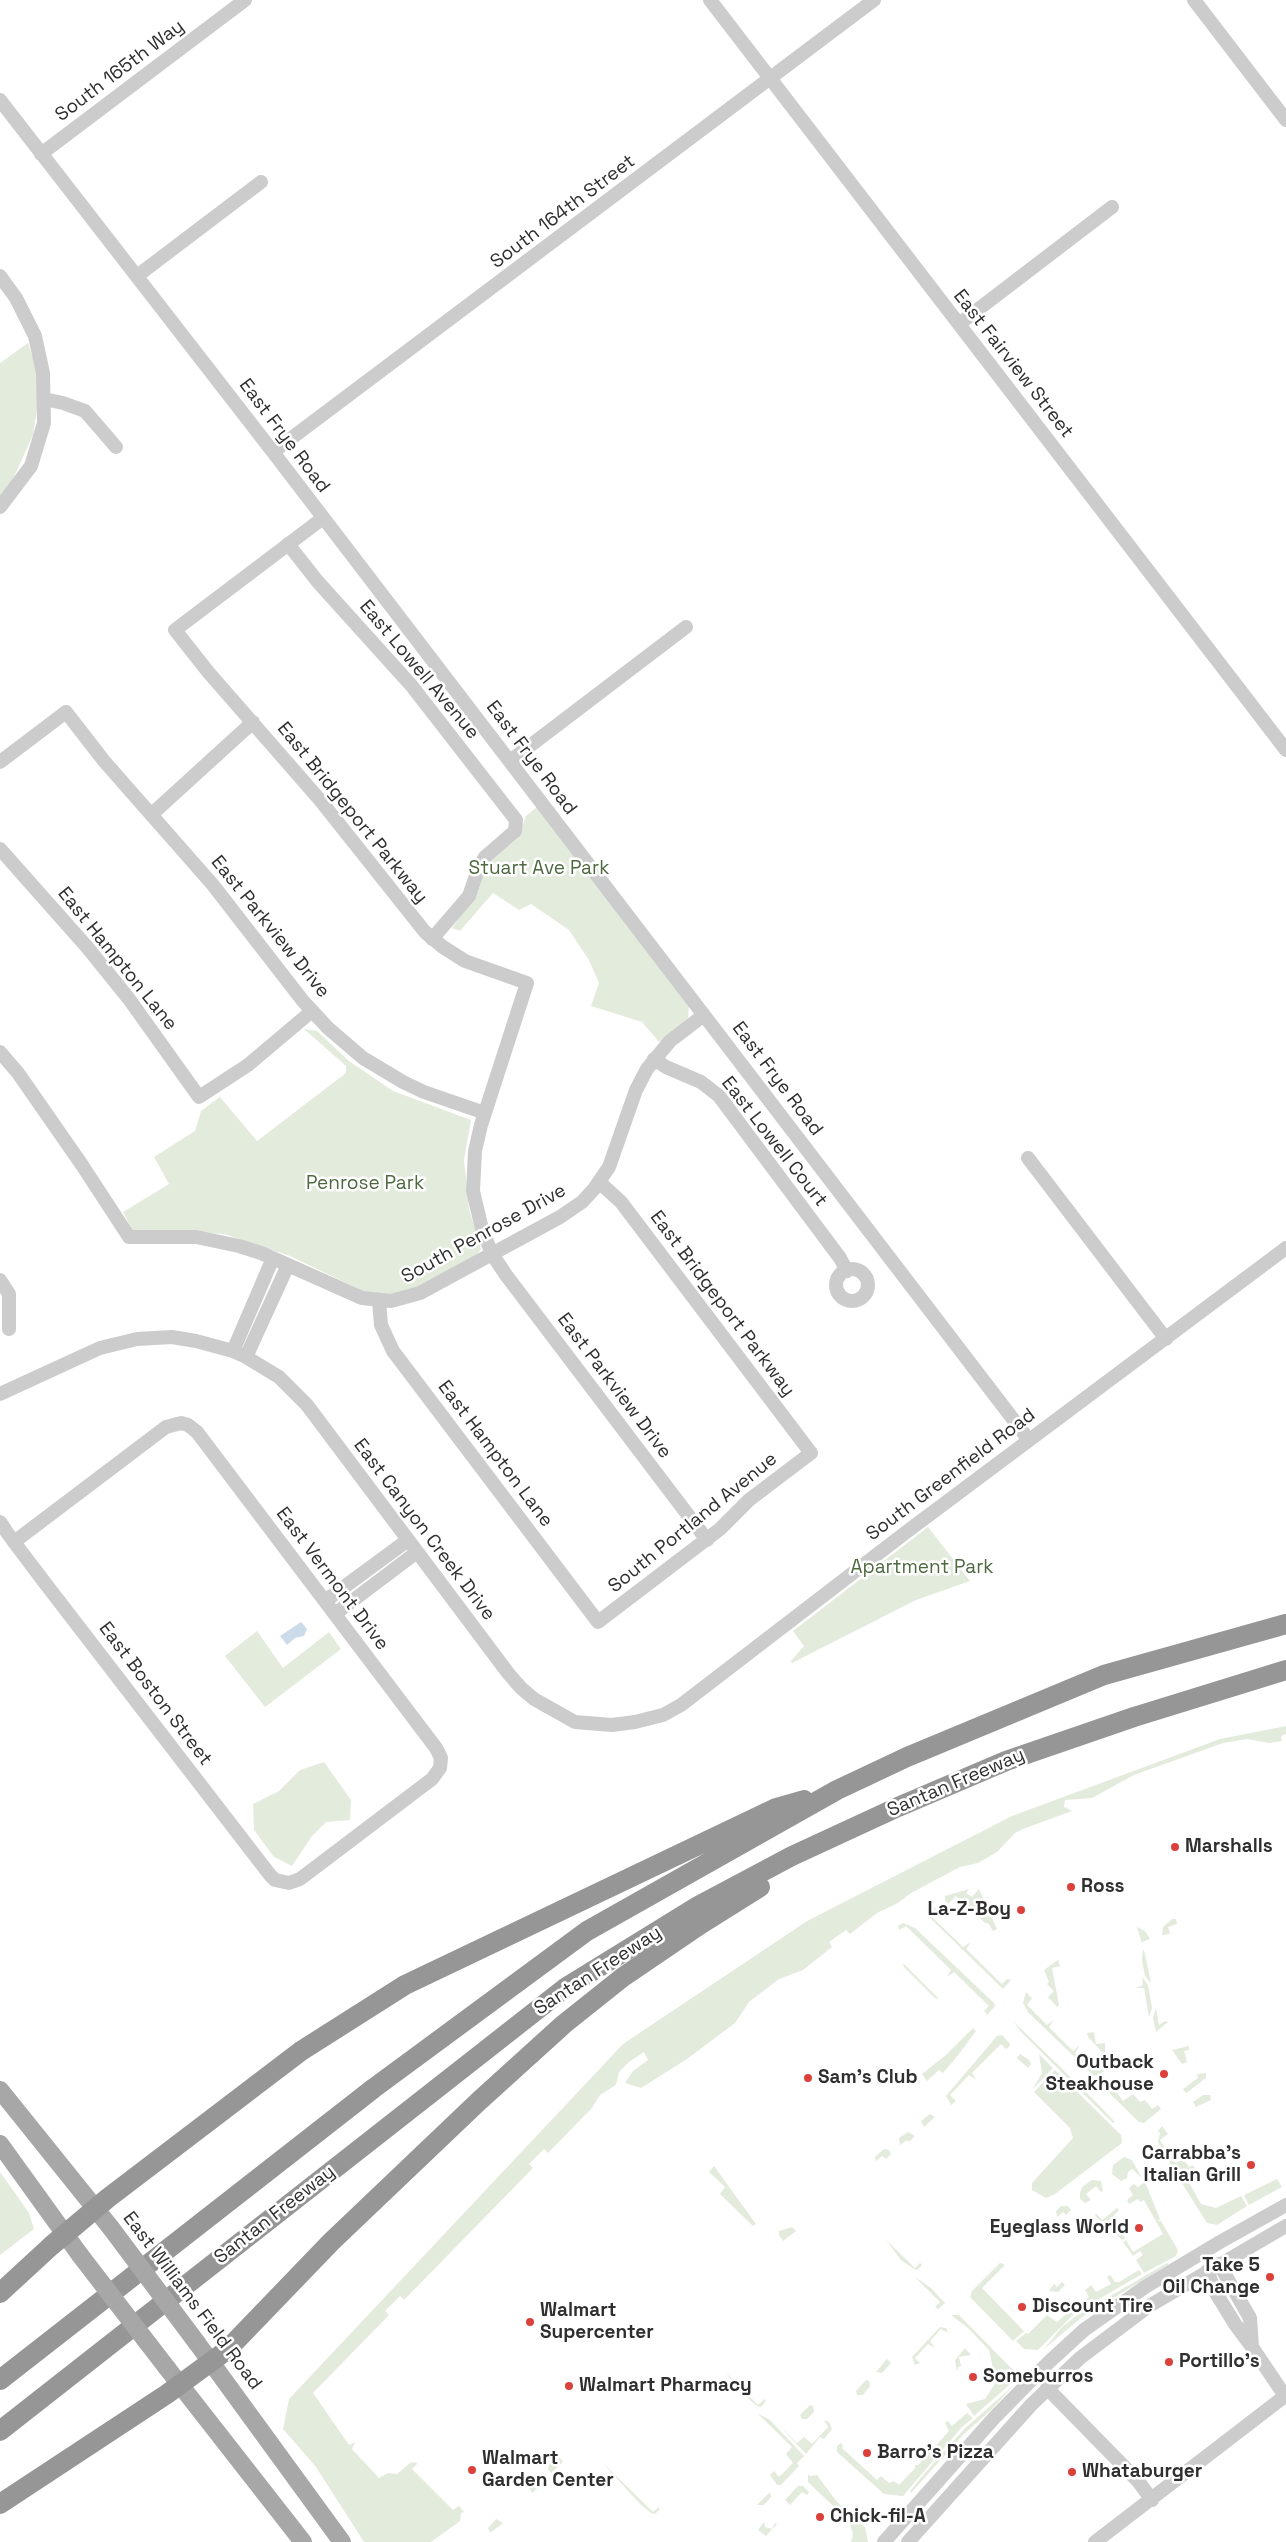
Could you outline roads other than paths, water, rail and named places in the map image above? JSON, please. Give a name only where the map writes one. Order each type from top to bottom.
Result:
[{"type":"highway","name":"Santan Freeway","points":[[0,2380],[374,2088],[587,1931],[837,1790],[907,1757],[1104,1675],[1286,1624]]},
{"type":"highway","name":"Santan Freeway","points":[[0,2431],[565,1988],[698,1906],[792,1856],[898,1807],[1054,1743],[1286,1670]]},
{"type":"highway","points":[[0,2293],[66,2233],[97,2210],[108,2198],[302,2051],[405,1985],[776,1808],[837,1790]]},
{"type":"highway","points":[[0,2504],[180,2385],[226,2350],[331,2242],[493,2088],[564,2024],[623,1977],[701,1924],[765,1884],[840,1844],[898,1807]]},
{"type":"main road","name":"East Williams Field Road","points":[[0,2090],[111,2228],[211,2361],[342,2542]]},
{"type":"main road","points":[[0,2144],[80,2254],[303,2542]]},
{"type":"street","name":"South 165th Way","points":[[41,154],[245,0]]},
{"type":"street","name":"East Fairview Street","points":[[710,0],[1286,750]]},
{"type":"street","name":"South 164th Street","points":[[273,452],[874,0]]},
{"type":"street","points":[[1194,0],[1286,120]]},
{"type":"street","name":"East Frye Road","points":[[0,100],[273,452],[1030,1440]]},
{"type":"street","points":[[137,276],[261,182]]},
{"type":"street","points":[[958,324],[1112,208]]},
{"type":"street","points":[[0,276],[16,298],[36,336],[44,399],[44,423],[31,466],[0,507]]},
{"type":"street","points":[[44,399],[63,403],[84,411],[116,447]]},
{"type":"street","points":[[288,544],[323,518]]},
{"type":"street","name":"East Bridgeport Parkway","points":[[288,544],[175,630],[213,679],[320,800],[411,916],[432,939],[470,964],[527,983]]},
{"type":"street","name":"East Lowell Avenue","points":[[288,544],[318,582],[411,686],[515,818],[517,824],[514,832],[483,860],[469,896],[432,939]]},
{"type":"street","points":[[510,761],[686,627]]},
{"type":"street","name":"East Parkview Drive","points":[[0,762],[66,712],[104,761],[212,885],[312,1011],[345,1044],[383,1071],[424,1092],[485,1113]]},
{"type":"street","points":[[152,814],[253,722]]},
{"type":"street","name":"East Hampton Lane","points":[[0,849],[88,947],[129,999],[198,1097],[248,1065],[312,1011]]},
{"type":"street","name":"East Parkview Drive","points":[[527,983],[485,1113],[475,1151],[473,1184],[478,1217],[492,1254],[707,1540]]},
{"type":"street","name":"South Penrose Drive","points":[[0,1052],[18,1073],[129,1237],[196,1237],[240,1246],[274,1258],[362,1298],[379,1301],[397,1301],[414,1296],[567,1213],[582,1202],[599,1182],[612,1159],[636,1090],[654,1059],[670,1041],[704,1016]]},
{"type":"street","name":"East Lowell Court","points":[[654,1059],[666,1067],[701,1082],[719,1096],[840,1258],[847,1271]]},
{"type":"street","points":[[1028,1158],[1166,1339]]},
{"type":"street","name":"East Bridgeport Parkway","points":[[599,1182],[621,1202],[811,1453]]},
{"type":"street","name":"South Greenfield Road","points":[[575,1722],[612,1725],[635,1722],[663,1715],[681,1705],[1286,1248]]},
{"type":"street","points":[[240,1354],[274,1258]]},
{"type":"street","points":[[240,1354],[288,1265]]},
{"type":"street","points":[[0,1280],[9,1294],[9,1329]]},
{"type":"street","name":"East Hampton Lane","points":[[379,1301],[381,1324],[393,1351],[598,1622]]},
{"type":"street","name":"East Canyon Creek Drive","points":[[0,1394],[100,1348],[137,1339],[172,1337],[196,1341],[240,1354],[279,1377],[301,1398],[521,1688],[534,1700],[575,1722]]},
{"type":"street","name":"East Vermont Drive","points":[[14,1542],[166,1427],[180,1423],[188,1425],[197,1432],[436,1748],[440,1758],[440,1768]]},
{"type":"street","name":"South Portland Avenue","points":[[598,1622],[707,1540],[748,1500],[811,1453]]},
{"type":"street","name":"East Boston Street","points":[[0,1522],[270,1875],[284,1883],[300,1879],[432,1779],[440,1768]]},
{"type":"street","points":[[325,1601],[408,1540]]},
{"type":"street","points":[[335,1614],[417,1552]]},
{"type":"street","points":[[884,2542],[994,2418],[1048,2362],[1084,2330],[1145,2287],[1227,2237],[1286,2205]]},
{"type":"street","points":[[915,2540],[1047,2388],[1080,2358],[1126,2322],[1213,2268],[1286,2226]]},
{"type":"street","points":[[1094,2542],[1152,2500],[1285,2396],[1252,2347],[1250,2318],[1213,2268]]},
{"type":"street","points":[[1047,2388],[1138,2480],[1152,2500]]},
{"type":"water","points":[[301,1622],[307,1629],[304,1636],[295,1638],[287,1645],[280,1636]]},
{"type":"place","name":"Marshalls","points":[[1175,1847]]},
{"type":"place","name":"Ross","points":[[1071,1887]]},
{"type":"place","name":"La-Z-Boy","points":[[1021,1910]]},
{"type":"place","name":"Outback Steakhouse","points":[[1164,2074]]},
{"type":"place","name":"Sam's Club","points":[[808,2078]]},
{"type":"place","name":"Carrabba's Italian Grill","points":[[1251,2165]]},
{"type":"place","name":"Eyeglass World","points":[[1139,2228]]},
{"type":"place","name":"Take 5 Oil Change","points":[[1270,2277]]},
{"type":"place","name":"Discount Tire","points":[[1022,2307]]},
{"type":"place","name":"Walmart Supercenter","points":[[530,2322]]},
{"type":"place","name":"Portillo's","points":[[1169,2362]]},
{"type":"place","name":"Someburros","points":[[973,2377]]},
{"type":"place","name":"Walmart Pharmacy","points":[[569,2386]]},
{"type":"place","name":"Barro's Pizza","points":[[867,2453]]},
{"type":"place","name":"Walmart Garden Center","points":[[472,2470]]},
{"type":"place","name":"Whataburger","points":[[1072,2472]]},
{"type":"place","name":"Chick-fil-A","points":[[820,2517]]},
{"type":"park label","name":"Stuart Ave Park","points":[[539,869]]},
{"type":"park label","name":"Penrose Park","points":[[365,1184]]},
{"type":"park label","name":"Apartment Park","points":[[922,1568]]}]
